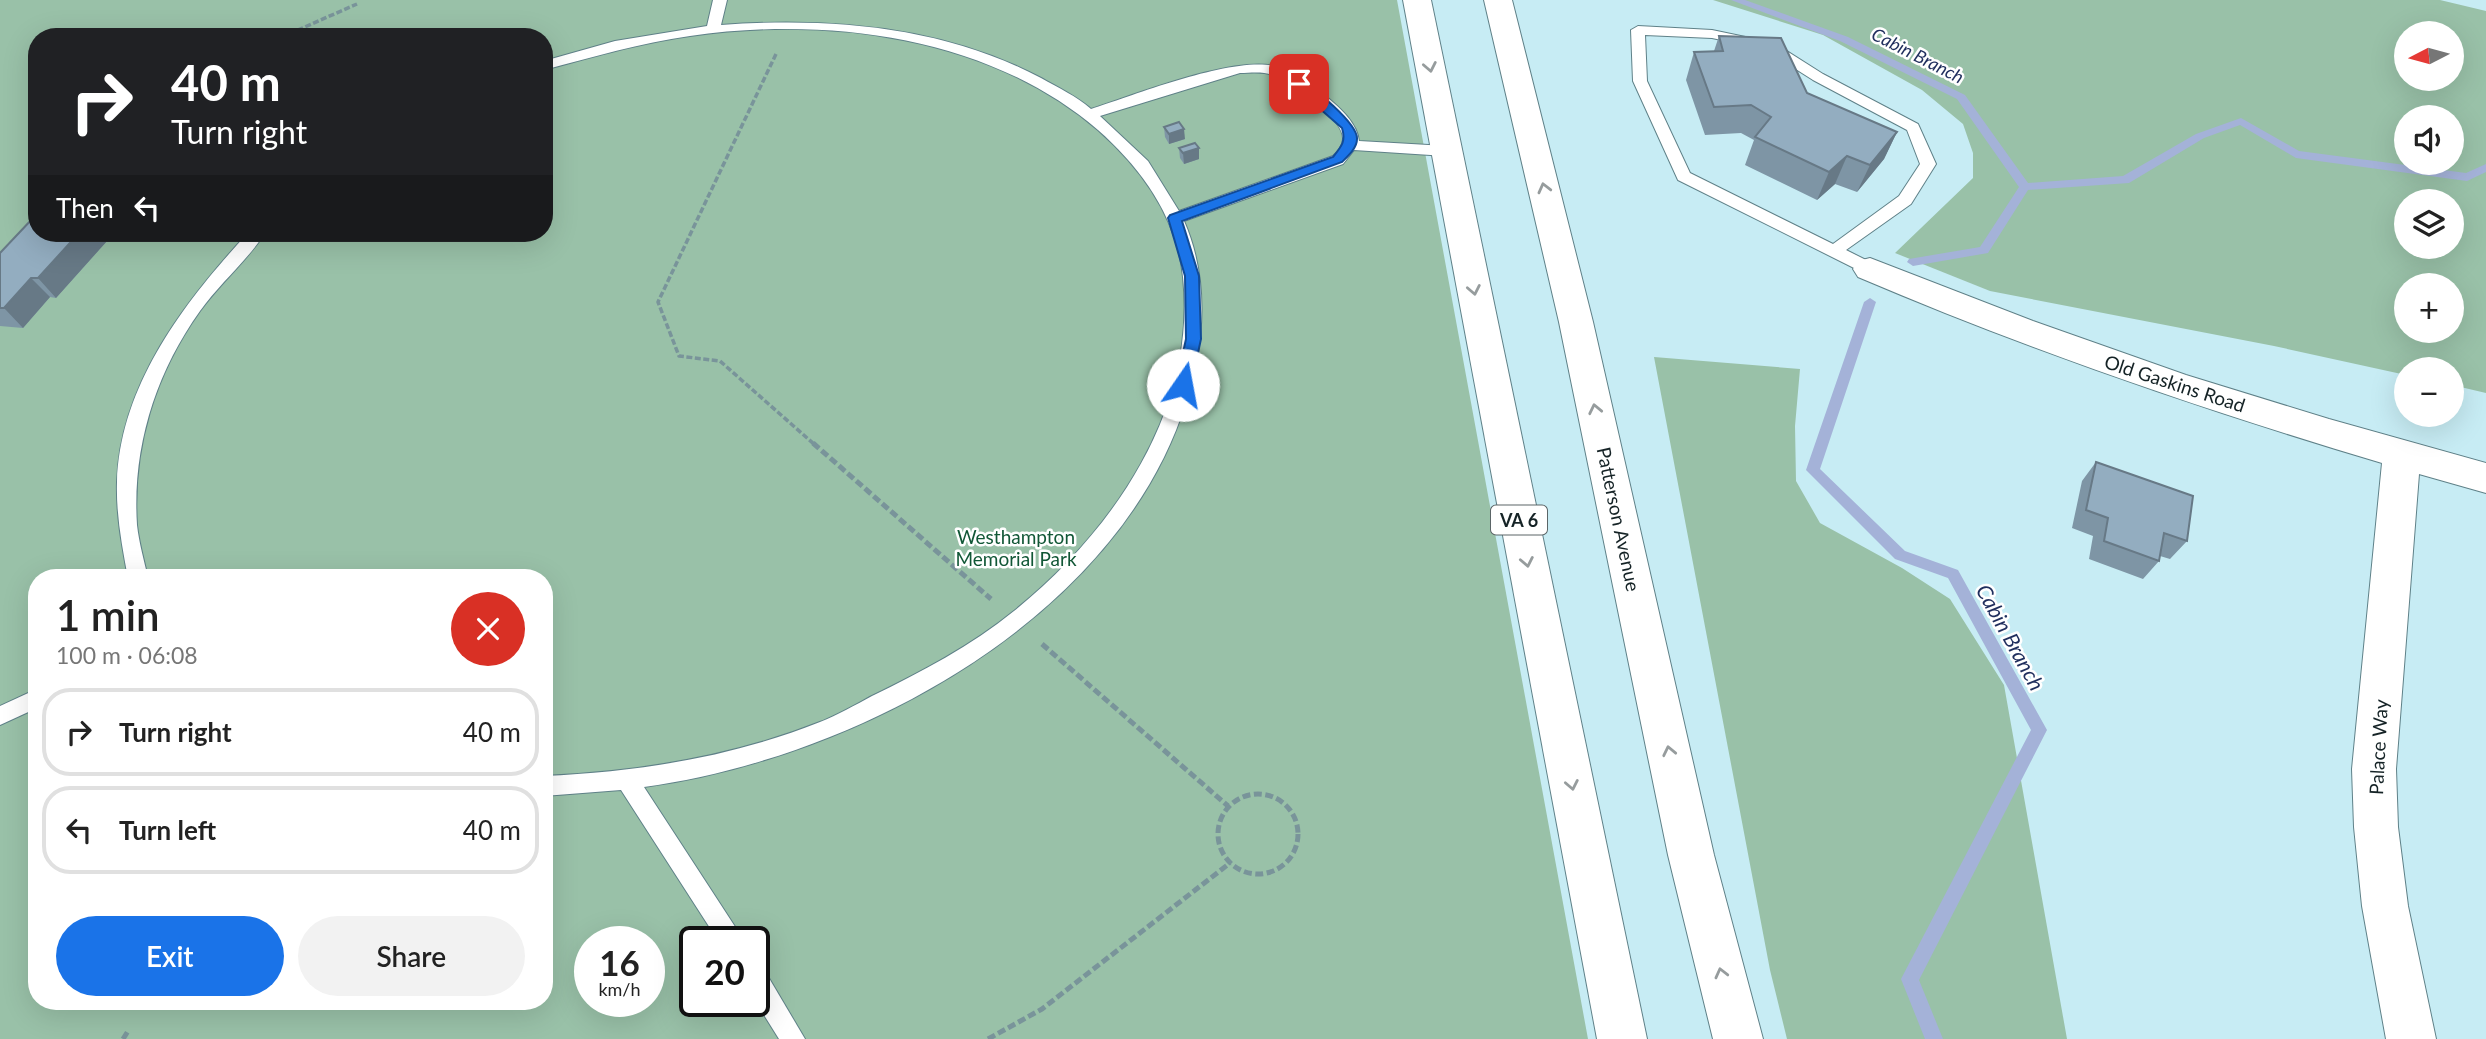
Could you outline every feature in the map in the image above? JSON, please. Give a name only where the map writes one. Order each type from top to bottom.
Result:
[{"type":"main road","name":"VA 6","points":[[1417,0],[1622,1039]]},
{"type":"main road","name":"Patterson Avenue","points":[[1499,0],[1576,322],[1691,855],[1738,1039]]},
{"type":"main road","name":"Old Gaskins Road","points":[[1870,269],[2024,333],[2270,415],[2486,478]]},
{"type":"main road","name":"Palace Way","points":[[2402,453],[2374,769],[2376,827],[2385,906],[2411,1039]]},
{"type":"lane","points":[[713,30],[720,0]]},
{"type":"lane","points":[[553,63],[608,48],[713,30],[790,26],[836,27],[894,34],[949,46],[1013,69],[1048,86],[1091,114],[1140,161],[1159,188],[1175,218],[1192,276],[1193,327],[1193,339],[1178,407],[1144,478],[1092,550],[1016,620],[929,679],[825,729],[709,766],[590,785],[553,786]]},
{"type":"lane","points":[[1835,251],[1905,200],[1928,164],[1913,127],[1818,78],[1769,46],[1712,34],[1638,30],[1640,81],[1684,176],[1870,269]]},
{"type":"lane","points":[[1091,114],[1235,69],[1272,70],[1283,73],[1336,113],[1348,126],[1352,137],[1338,160],[1175,218]]},
{"type":"lane","points":[[1349,145],[1446,151]]},
{"type":"lane","points":[[135,569],[128,544],[125,495],[130,446],[144,398],[164,351],[193,306],[226,264],[248,242]]},
{"type":"lane","points":[[0,716],[28,702]]},
{"type":"lane","points":[[626,779],[722,926]]},
{"type":"lane","points":[[770,1002],[793,1039]]},
{"type":"path","points":[[303,28],[358,4]]},
{"type":"path","points":[[790,26],[658,302],[679,356],[720,361],[1227,806]]},
{"type":"path","points":[[1253,794],[1280,800],[1291,809],[1300,834],[1298,847],[1290,858],[1268,872],[1241,870],[1230,863],[1221,853],[1217,841],[1220,816],[1227,806],[1239,798],[1253,794]]},
{"type":"path","points":[[988,1039],[1042,1009],[1230,863]]},
{"type":"path","points":[[122,1039],[128,1031]]},
{"type":"green space","name":"Westhampton Memorial Park","points":[[0,0],[1397,0],[1588,1039],[0,1039]]},
{"type":"green space","points":[[1713,0],[2440,0],[2486,11],[2486,393],[2464,388],[2464,357],[2394,357],[2394,372],[2274,346],[1990,291],[1895,253],[1973,178],[1973,153],[1963,124],[1922,90],[1823,35]]},
{"type":"green space","points":[[1654,357],[1800,369],[1795,426],[1796,481],[1820,523],[1902,568],[1950,599],[2004,685],[2067,1039],[1787,1039],[1770,970]]},
{"type":"building","points":[[1719,36],[1781,38],[1807,93],[1897,132],[1870,165],[1847,156],[1829,172],[1755,137],[1771,117],[1751,105],[1714,107],[1694,52],[1723,51]]},
{"type":"building","points":[[1179,122],[1184,129],[1169,134],[1164,127]]},
{"type":"building","points":[[1195,143],[1199,148],[1183,153],[1179,148]]},
{"type":"building","points":[[28,223],[28,242],[71,242],[38,278],[31,278],[4,308],[0,308],[0,253]]},
{"type":"building","points":[[2096,462],[2193,496],[2187,541],[2164,533],[2159,561],[2104,541],[2108,518],[2086,510]]},
{"type":"waterway","name":"Cabin Branch","points":[[1736,0],[1844,39],[1961,97],[2025,187]]},
{"type":"waterway","points":[[2025,187],[2125,180],[2200,136],[2241,121],[2296,154],[2467,177],[2486,168]]},
{"type":"waterway","name":"Cabin Branch","points":[[1913,262],[1984,250],[2025,187]]},
{"type":"waterway","name":"Cabin Branch","points":[[1870,302],[1813,470],[1900,555],[1953,574],[2039,730],[1910,979],[1934,1039]]},
{"type":"route","points":[[1183,385],[1193,339],[1192,276],[1175,218],[1338,160],[1349,145],[1352,137],[1348,126],[1299,84]]}]
